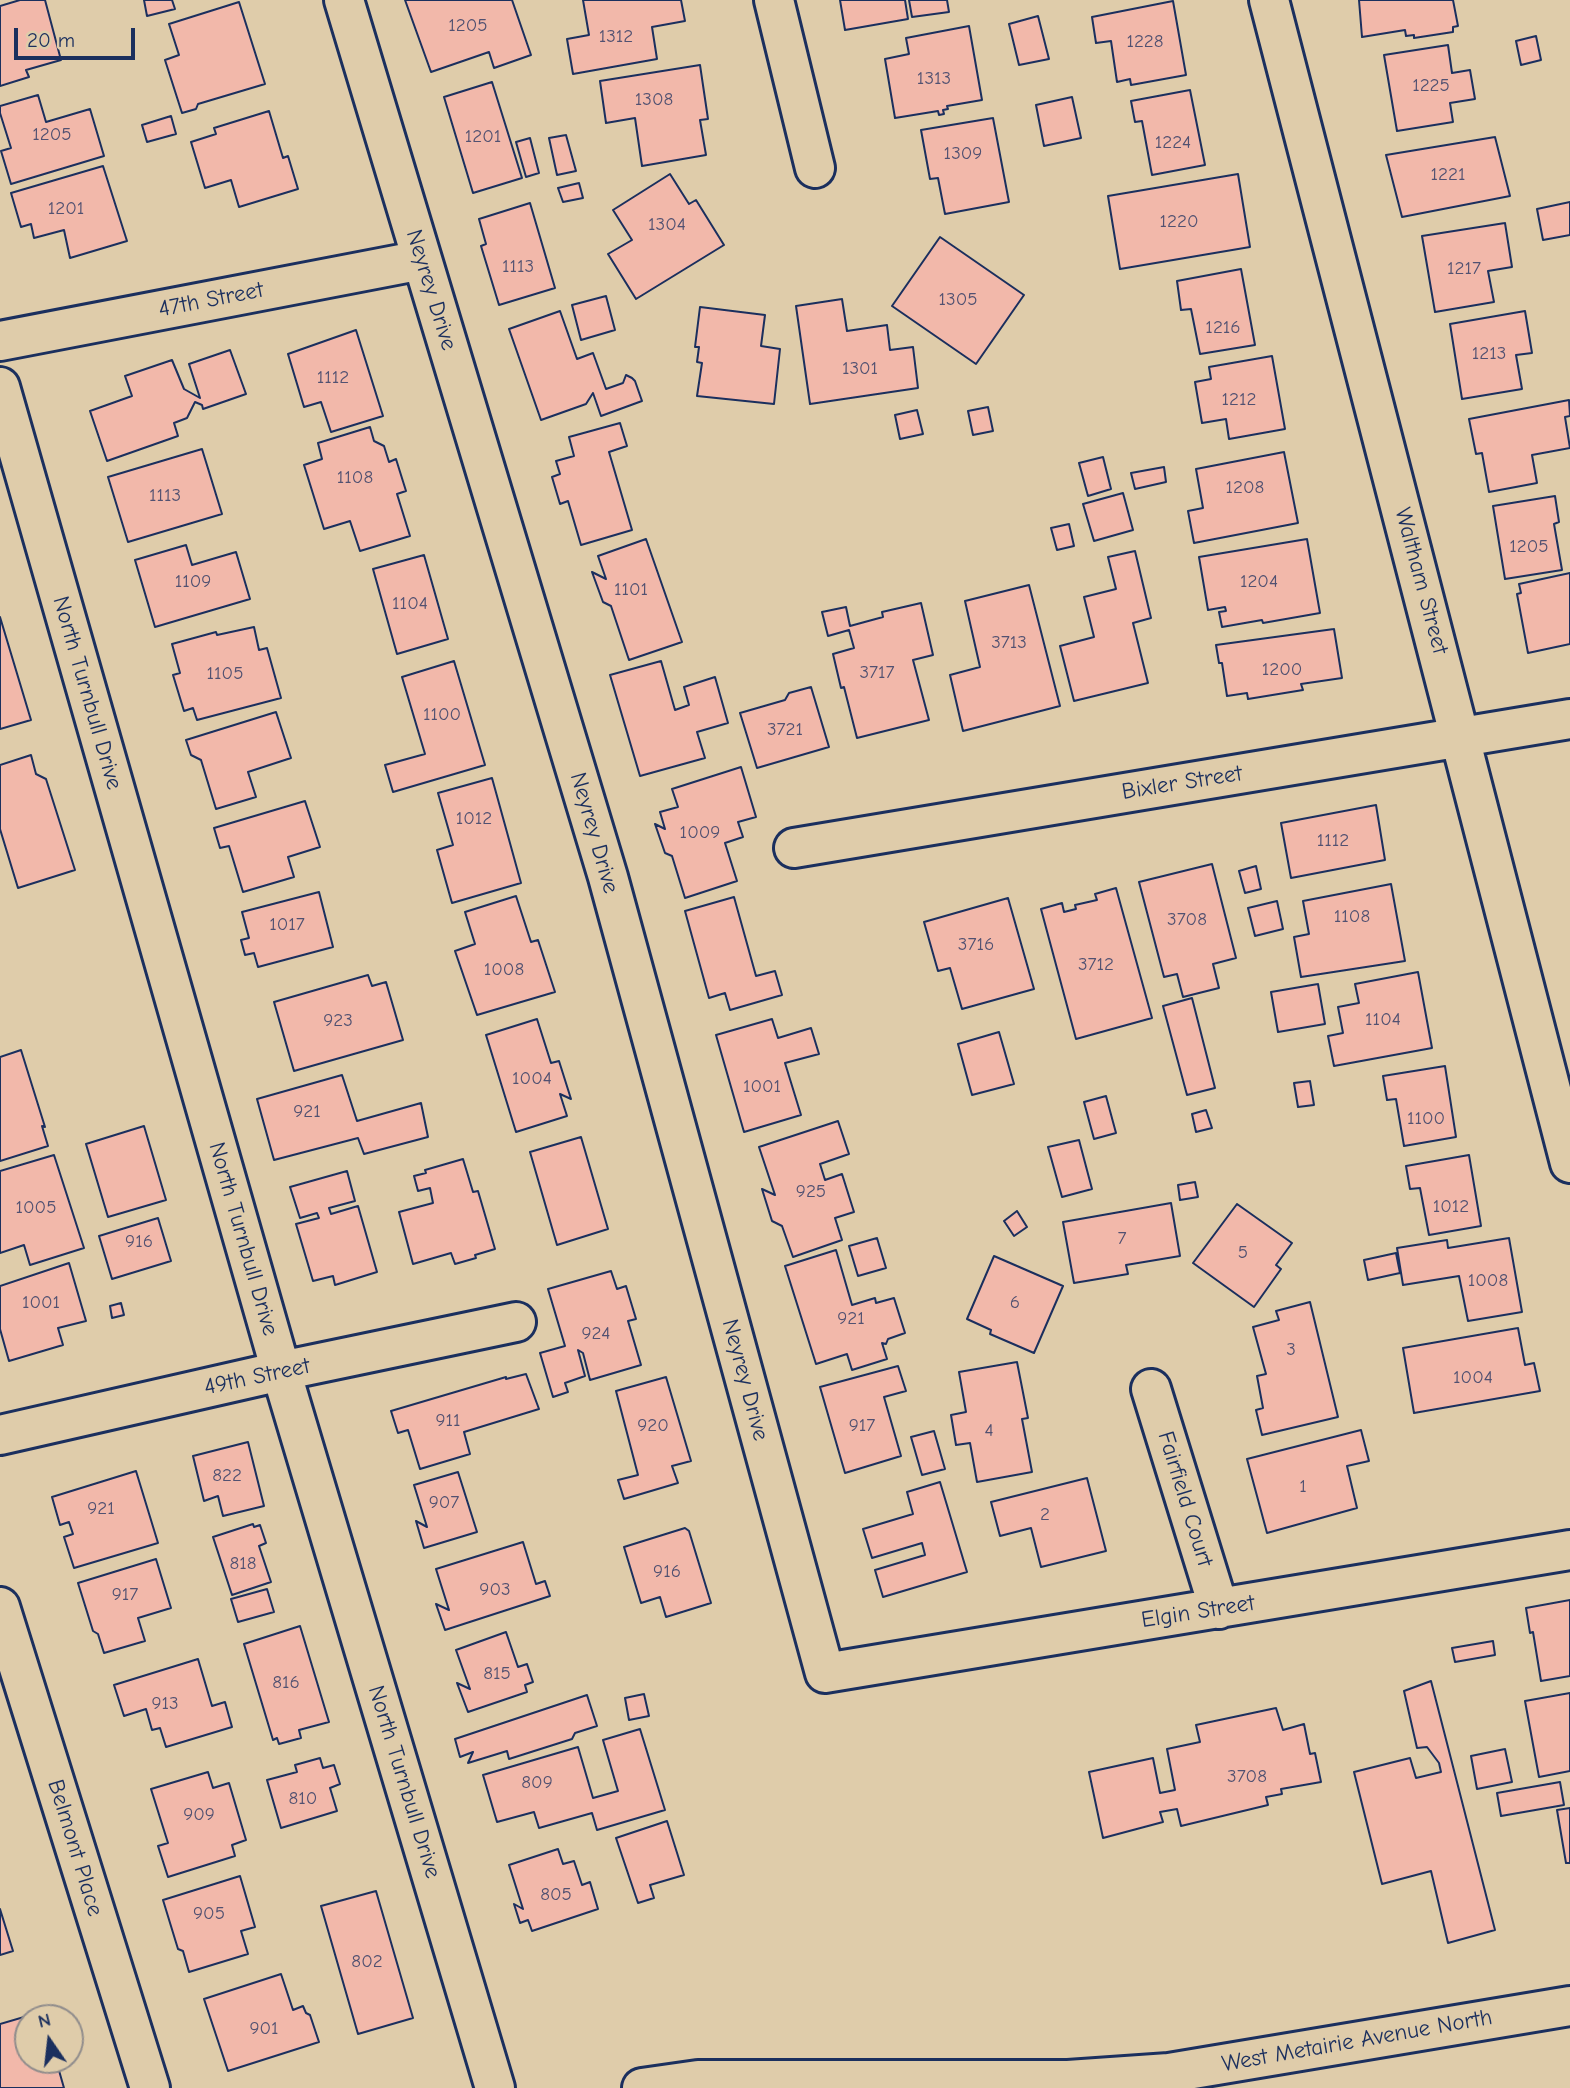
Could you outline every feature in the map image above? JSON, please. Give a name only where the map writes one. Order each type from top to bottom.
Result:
[{"type":"street","name":"Neyrey Drive","points":[[344,0],[608,877],[825,1673]]},
{"type":"street","points":[[774,0],[815,168]]},
{"type":"street","name":"Waltham Street","points":[[1269,0],[1462,737],[1570,1163]]},
{"type":"street","name":"47th Street","points":[[0,341],[422,260]]},
{"type":"street","name":"North Turnbull Drive","points":[[0,387],[281,1371],[495,2088]]},
{"type":"street","name":"Bixler Street","points":[[794,848],[1570,719]]},
{"type":"street","name":"49th Street","points":[[0,1435],[281,1371],[516,1322]]},
{"type":"street","name":"Fairfield Court","points":[[1151,1389],[1219,1609]]},
{"type":"street","name":"Elgin Street","points":[[825,1673],[1570,1550]]},
{"type":"street","name":"Belmont Place","points":[[0,1607],[150,2088]]},
{"type":"street","name":"West Metairie Avenue North","points":[[642,2088],[711,2080],[1069,2084],[1169,2073],[1570,2006]]},
{"type":"building","points":[[20,0],[45,0],[61,60],[26,70],[29,77],[0,86],[0,6]]},
{"type":"building","points":[[144,0],[172,0],[175,9],[147,16]]},
{"type":"building","points":[[405,0],[512,0],[531,55],[494,68],[489,52],[431,72]]},
{"type":"building","points":[[583,0],[681,0],[685,21],[652,27],[657,59],[573,74],[567,39],[589,35]]},
{"type":"building","points":[[840,0],[905,0],[908,19],[845,30]]},
{"type":"building","points":[[909,0],[947,0],[949,12],[912,17]]},
{"type":"building","points":[[1359,0],[1453,0],[1458,26],[1453,27],[1453,32],[1414,38],[1414,35],[1406,36],[1405,30],[1362,37]]},
{"type":"building","points":[[1173,1],[1186,75],[1131,85],[1130,79],[1117,82],[1111,41],[1096,43],[1092,17]]},
{"type":"building","points":[[239,2],[265,84],[198,104],[196,109],[182,113],[165,60],[179,55],[169,24]]},
{"type":"building","points":[[1038,16],[1049,59],[1019,65],[1009,24]]},
{"type":"building","points":[[969,26],[982,100],[947,106],[948,109],[943,110],[944,114],[939,115],[938,111],[895,118],[885,59],[909,54],[906,38]]},
{"type":"building","points":[[1536,36],[1541,60],[1521,65],[1516,41]]},
{"type":"building","points":[[1448,45],[1452,73],[1470,70],[1475,99],[1450,103],[1453,122],[1397,131],[1384,55]]},
{"type":"building","points":[[700,65],[708,119],[700,120],[706,155],[642,166],[635,118],[606,123],[600,81]]},
{"type":"building","points":[[492,82],[522,178],[473,193],[444,97]]},
{"type":"building","points":[[1190,90],[1205,165],[1152,175],[1142,121],[1135,122],[1131,101]]},
{"type":"building","points":[[38,95],[46,122],[90,109],[104,156],[11,184],[1,151],[11,148],[0,106]]},
{"type":"building","points":[[1072,97],[1081,138],[1044,146],[1036,105]]},
{"type":"building","points":[[269,111],[283,158],[288,156],[298,189],[239,207],[231,180],[205,188],[191,142],[216,134],[214,128]]},
{"type":"building","points":[[171,116],[176,134],[147,142],[142,125]]},
{"type":"building","points":[[993,118],[1009,202],[945,214],[938,178],[930,179],[921,130]]},
{"type":"building","points":[[566,135],[576,171],[557,175],[549,138]]},
{"type":"building","points":[[1495,137],[1510,196],[1402,217],[1386,155]]},
{"type":"building","points":[[530,138],[539,173],[526,177],[516,142]]},
{"type":"building","points":[[103,166],[127,241],[70,258],[64,230],[34,238],[31,224],[21,227],[11,193]]},
{"type":"building","points":[[670,174],[689,204],[696,200],[724,245],[636,299],[608,254],[632,240],[613,210]]},
{"type":"building","points":[[1238,174],[1250,247],[1120,269],[1108,196]]},
{"type":"building","points":[[579,183],[583,198],[563,202],[558,188]]},
{"type":"building","points":[[1570,202],[1570,235],[1543,240],[1537,209]]},
{"type":"building","points":[[530,203],[555,288],[499,305],[481,246],[486,244],[479,219]]},
{"type":"building","points":[[1505,223],[1512,267],[1488,271],[1494,302],[1435,312],[1422,236]]},
{"type":"building","points":[[940,237],[1024,295],[976,364],[892,306]]},
{"type":"building","points":[[1241,269],[1255,345],[1200,354],[1191,309],[1181,310],[1177,281]]},
{"type":"building","points":[[606,296],[615,330],[581,340],[572,305]]},
{"type":"building","points":[[842,299],[847,331],[887,325],[890,350],[913,347],[918,388],[810,404],[796,306]]},
{"type":"building","points":[[700,307],[765,315],[761,346],[780,349],[774,404],[697,396],[702,363],[697,362],[699,347],[695,347]]},
{"type":"building","points":[[560,311],[577,359],[593,353],[606,389],[623,383],[626,375],[632,378],[642,401],[601,416],[593,393],[586,404],[541,420],[509,329]]},
{"type":"building","points":[[1525,311],[1532,353],[1516,355],[1522,389],[1462,399],[1450,324]]},
{"type":"building","points":[[356,330],[383,416],[331,432],[321,402],[304,407],[288,354]]},
{"type":"building","points":[[230,350],[246,394],[203,409],[202,405],[195,402],[187,418],[174,423],[178,436],[107,461],[90,411],[132,396],[125,376],[172,360],[184,389],[200,398],[189,364]]},
{"type":"building","points":[[1272,356],[1285,429],[1229,439],[1226,419],[1202,423],[1195,382],[1211,379],[1209,367]]},
{"type":"building","points":[[1569,400],[1570,416],[1565,417],[1570,448],[1532,455],[1537,483],[1489,492],[1482,453],[1476,454],[1469,419]]},
{"type":"building","points":[[988,407],[993,431],[973,435],[968,411]]},
{"type":"building","points":[[917,410],[923,434],[900,439],[895,415]]},
{"type":"building","points":[[620,423],[627,446],[609,452],[632,530],[581,545],[568,501],[560,504],[552,477],[560,474],[556,461],[574,456],[569,437]]},
{"type":"building","points":[[370,427],[374,441],[384,446],[389,462],[396,459],[406,491],[397,494],[410,536],[360,551],[350,521],[324,529],[304,465],[322,459],[318,443]]},
{"type":"building","points":[[202,449],[222,514],[128,542],[108,477]]},
{"type":"building","points":[[1284,452],[1298,523],[1194,543],[1188,511],[1203,508],[1196,469]]},
{"type":"building","points":[[1103,457],[1111,489],[1088,496],[1079,463]]},
{"type":"building","points":[[1164,467],[1166,482],[1135,489],[1131,473]]},
{"type":"building","points":[[1123,493],[1133,530],[1094,541],[1083,504]]},
{"type":"building","points":[[1555,496],[1559,522],[1554,524],[1562,570],[1505,579],[1493,506]]},
{"type":"building","points":[[1069,524],[1074,546],[1057,550],[1051,528]]},
{"type":"building","points":[[646,539],[682,642],[629,660],[611,606],[603,602],[592,572],[606,579],[598,556]]},
{"type":"building","points":[[1307,539],[1320,613],[1222,627],[1219,612],[1226,611],[1225,607],[1208,610],[1199,557]]},
{"type":"building","points":[[186,545],[192,565],[236,552],[250,599],[155,627],[135,560]]},
{"type":"building","points":[[1135,551],[1151,618],[1133,623],[1148,683],[1074,701],[1060,646],[1094,637],[1084,597],[1116,589],[1108,557]]},
{"type":"building","points":[[424,555],[448,639],[397,654],[373,569]]},
{"type":"building","points":[[1570,573],[1570,644],[1528,653],[1517,594],[1521,593],[1519,584]]},
{"type":"building","points":[[1029,585],[1060,706],[963,731],[950,675],[980,667],[965,601]]},
{"type":"building","points":[[921,603],[933,655],[913,660],[929,720],[857,738],[833,654],[854,648],[849,630],[828,636],[822,612],[846,607],[850,626],[883,617],[882,612]]},
{"type":"building","points":[[0,617],[31,720],[0,729]]},
{"type":"building","points":[[254,627],[259,650],[267,648],[281,698],[197,720],[193,708],[184,711],[173,675],[180,673],[172,644],[216,632],[217,635]]},
{"type":"building","points":[[1334,629],[1342,678],[1301,684],[1303,690],[1248,699],[1247,693],[1227,696],[1216,645]]},
{"type":"building","points":[[454,661],[485,765],[393,792],[385,765],[425,754],[402,677]]},
{"type":"building","points":[[661,661],[675,710],[689,705],[684,687],[715,677],[728,723],[697,732],[705,758],[640,776],[610,675]]},
{"type":"building","points":[[811,687],[829,747],[757,768],[740,713],[785,700],[789,693]]},
{"type":"building","points":[[276,712],[291,758],[248,772],[256,797],[216,809],[201,760],[191,755],[186,740]]},
{"type":"building","points":[[31,755],[36,774],[46,779],[75,870],[18,888],[0,829],[0,765]]},
{"type":"building","points":[[741,767],[756,817],[738,822],[743,837],[725,843],[737,881],[685,898],[672,856],[665,853],[655,824],[665,829],[660,812],[678,807],[672,789]]},
{"type":"building","points":[[492,778],[521,883],[452,903],[437,850],[453,845],[438,793]]},
{"type":"building","points":[[305,801],[320,847],[288,857],[294,877],[243,892],[229,846],[220,848],[214,828]]},
{"type":"building","points":[[1376,805],[1385,860],[1291,878],[1281,823]]},
{"type":"building","points":[[1212,864],[1236,958],[1213,964],[1219,988],[1183,997],[1177,974],[1164,977],[1139,882]]},
{"type":"building","points":[[1256,866],[1261,889],[1245,893],[1239,871]]},
{"type":"building","points":[[1391,884],[1405,961],[1301,977],[1294,937],[1309,934],[1303,901]]},
{"type":"building","points":[[1116,888],[1152,1018],[1076,1039],[1041,909],[1062,903],[1064,912],[1076,909],[1075,905],[1097,900],[1095,894]]},
{"type":"building","points":[[319,892],[333,947],[258,967],[254,953],[245,955],[241,940],[249,938],[242,912]]},
{"type":"building","points":[[516,896],[531,942],[538,940],[555,992],[477,1015],[455,951],[475,944],[465,912]]},
{"type":"building","points":[[734,897],[756,976],[775,971],[782,995],[730,1010],[725,993],[709,998],[685,911]]},
{"type":"building","points":[[1008,898],[1034,989],[962,1009],[950,968],[938,971],[924,922]]},
{"type":"building","points":[[1277,901],[1283,929],[1255,936],[1248,908]]},
{"type":"building","points":[[1418,972],[1432,1048],[1334,1066],[1328,1036],[1343,1033],[1338,1007],[1359,1003],[1355,984]]},
{"type":"building","points":[[368,975],[372,986],[386,982],[403,1040],[294,1071],[274,1002]]},
{"type":"building","points":[[1318,984],[1325,1024],[1278,1032],[1271,992]]},
{"type":"building","points":[[1192,998],[1215,1088],[1187,1095],[1163,1006]]},
{"type":"building","points":[[537,1019],[551,1063],[559,1061],[571,1099],[560,1094],[567,1116],[516,1132],[486,1035]]},
{"type":"building","points":[[772,1019],[778,1038],[811,1028],[819,1054],[785,1063],[801,1115],[744,1132],[716,1035]]},
{"type":"building","points":[[999,1032],[1014,1084],[972,1095],[958,1044]]},
{"type":"building","points":[[21,1050],[45,1127],[42,1126],[48,1146],[0,1161],[0,1057]]},
{"type":"building","points":[[1445,1066],[1456,1137],[1404,1146],[1396,1099],[1387,1100],[1383,1076]]},
{"type":"building","points":[[342,1075],[357,1121],[421,1103],[428,1137],[364,1154],[358,1138],[274,1160],[257,1099]]},
{"type":"building","points":[[1310,1081],[1314,1105],[1298,1107],[1294,1083]]},
{"type":"building","points":[[1106,1096],[1116,1133],[1094,1139],[1084,1102]]},
{"type":"building","points":[[1206,1110],[1212,1128],[1196,1132],[1192,1114]]},
{"type":"building","points":[[838,1121],[849,1154],[820,1164],[825,1180],[842,1174],[854,1212],[835,1218],[842,1240],[793,1257],[782,1226],[772,1221],[762,1189],[775,1195],[759,1147]]},
{"type":"building","points":[[144,1126],[166,1200],[108,1217],[86,1144]]},
{"type":"building","points":[[581,1137],[608,1229],[557,1245],[530,1152]]},
{"type":"building","points":[[1079,1140],[1092,1189],[1062,1197],[1048,1147]]},
{"type":"building","points":[[54,1155],[84,1248],[30,1265],[24,1245],[0,1253],[0,1171]]},
{"type":"building","points":[[1469,1155],[1481,1226],[1429,1235],[1420,1188],[1410,1189],[1406,1166]]},
{"type":"building","points":[[463,1159],[473,1192],[478,1191],[495,1249],[455,1264],[451,1253],[413,1264],[399,1212],[433,1203],[430,1188],[418,1191],[414,1176]]},
{"type":"building","points":[[347,1171],[355,1201],[329,1208],[331,1214],[358,1206],[377,1272],[335,1285],[333,1276],[313,1281],[296,1224],[319,1218],[317,1213],[300,1218],[290,1187]]},
{"type":"building","points":[[1195,1182],[1198,1197],[1180,1200],[1178,1185]]},
{"type":"building","points":[[1171,1203],[1180,1256],[1126,1265],[1128,1274],[1074,1283],[1063,1222]]},
{"type":"building","points":[[1237,1204],[1292,1243],[1276,1265],[1281,1269],[1254,1307],[1193,1263]]},
{"type":"building","points":[[1017,1211],[1027,1227],[1014,1236],[1004,1221]]},
{"type":"building","points":[[158,1218],[171,1261],[112,1279],[99,1236]]},
{"type":"building","points":[[877,1238],[886,1268],[858,1276],[849,1246]]},
{"type":"building","points":[[1509,1238],[1522,1312],[1468,1321],[1459,1276],[1403,1285],[1397,1248],[1447,1240],[1448,1248]]},
{"type":"building","points":[[836,1250],[852,1305],[875,1298],[876,1303],[894,1298],[905,1333],[888,1339],[886,1344],[882,1343],[887,1359],[852,1370],[847,1354],[816,1364],[785,1266]]},
{"type":"building","points":[[1396,1253],[1400,1273],[1368,1280],[1364,1260]]},
{"type":"building","points":[[994,1256],[1063,1286],[1034,1353],[990,1334],[991,1330],[967,1319]]},
{"type":"building","points":[[69,1263],[86,1321],[58,1328],[63,1345],[9,1361],[0,1329],[0,1286]]},
{"type":"building","points":[[611,1271],[617,1289],[626,1286],[636,1319],[628,1321],[641,1365],[590,1380],[583,1353],[578,1350],[585,1376],[565,1383],[568,1392],[553,1397],[540,1353],[565,1346],[548,1289]]},
{"type":"building","points":[[1310,1302],[1338,1417],[1262,1435],[1256,1410],[1263,1408],[1257,1376],[1266,1374],[1253,1327],[1279,1320],[1276,1311]]},
{"type":"building","points":[[121,1303],[124,1315],[112,1318],[110,1306]]},
{"type":"building","points":[[1518,1328],[1525,1365],[1534,1363],[1540,1391],[1414,1413],[1403,1348]]},
{"type":"building","points":[[1017,1362],[1028,1418],[1022,1419],[1032,1472],[977,1482],[970,1443],[956,1445],[951,1415],[966,1412],[959,1372]]},
{"type":"building","points":[[898,1366],[906,1391],[884,1397],[901,1456],[845,1473],[820,1387]]},
{"type":"building","points":[[526,1374],[539,1409],[464,1432],[470,1454],[420,1469],[408,1430],[398,1433],[391,1411],[506,1377]]},
{"type":"building","points":[[666,1377],[691,1461],[672,1466],[678,1483],[624,1499],[618,1480],[638,1475],[616,1391]]},
{"type":"building","points":[[1361,1430],[1369,1461],[1347,1466],[1357,1508],[1267,1533],[1247,1459]]},
{"type":"building","points":[[934,1431],[945,1469],[922,1475],[911,1437]]},
{"type":"building","points":[[248,1442],[264,1506],[223,1516],[218,1496],[204,1501],[193,1456]]},
{"type":"building","points":[[136,1471],[158,1543],[74,1568],[64,1537],[73,1534],[69,1522],[60,1525],[52,1497]]},
{"type":"building","points":[[458,1472],[477,1532],[424,1548],[416,1521],[427,1527],[414,1485]]},
{"type":"building","points":[[1087,1478],[1106,1551],[1041,1567],[1031,1528],[1000,1536],[991,1502]]},
{"type":"building","points":[[940,1482],[967,1572],[883,1597],[875,1570],[925,1555],[922,1543],[872,1558],[863,1529],[913,1514],[907,1492]]},
{"type":"building","points":[[253,1524],[254,1527],[260,1525],[266,1543],[259,1546],[271,1582],[232,1595],[213,1537]]},
{"type":"building","points":[[685,1528],[689,1531],[711,1603],[666,1617],[660,1597],[641,1603],[624,1547]]},
{"type":"building","points":[[523,1542],[536,1584],[545,1581],[550,1596],[445,1630],[436,1604],[449,1610],[436,1569]]},
{"type":"building","points":[[156,1559],[171,1608],[138,1618],[145,1641],[104,1653],[98,1634],[93,1631],[78,1583]]},
{"type":"building","points":[[267,1589],[274,1612],[238,1622],[231,1599]]},
{"type":"building","points":[[1570,1600],[1570,1676],[1541,1681],[1526,1608]]},
{"type":"building","points":[[300,1626],[329,1722],[299,1730],[301,1738],[279,1744],[277,1738],[273,1740],[244,1644]]},
{"type":"building","points":[[506,1632],[518,1667],[527,1664],[533,1682],[525,1685],[527,1692],[468,1712],[457,1683],[470,1689],[456,1650]]},
{"type":"building","points":[[1493,1641],[1495,1655],[1455,1662],[1452,1648]]},
{"type":"building","points":[[198,1659],[212,1706],[225,1702],[232,1727],[166,1747],[160,1728],[152,1730],[146,1709],[124,1716],[114,1685]]},
{"type":"building","points":[[1431,1681],[1495,1930],[1448,1943],[1431,1871],[1382,1884],[1354,1772],[1410,1758],[1416,1778],[1441,1772],[1439,1763],[1427,1747],[1417,1748],[1404,1691]]},
{"type":"building","points":[[1570,1693],[1570,1771],[1539,1777],[1525,1701]]},
{"type":"building","points":[[644,1694],[649,1716],[629,1720],[625,1698]]},
{"type":"building","points":[[587,1695],[597,1726],[575,1733],[572,1739],[509,1759],[507,1751],[468,1763],[473,1752],[460,1757],[455,1739]]},
{"type":"building","points":[[1276,1708],[1283,1730],[1304,1724],[1310,1754],[1315,1753],[1321,1782],[1281,1789],[1282,1794],[1266,1797],[1268,1805],[1181,1826],[1177,1809],[1160,1812],[1163,1822],[1103,1838],[1089,1772],[1153,1758],[1160,1793],[1175,1790],[1167,1749],[1200,1742],[1196,1725]]},
{"type":"building","points":[[640,1729],[665,1810],[597,1830],[592,1813],[539,1828],[534,1812],[497,1822],[483,1775],[578,1747],[593,1798],[618,1791],[603,1740]]},
{"type":"building","points":[[1505,1749],[1512,1782],[1477,1789],[1471,1756]]},
{"type":"building","points":[[320,1758],[323,1768],[334,1765],[340,1784],[330,1788],[337,1811],[281,1828],[267,1780],[297,1772],[295,1765]]},
{"type":"building","points":[[208,1772],[213,1788],[229,1783],[246,1840],[232,1845],[235,1856],[168,1877],[158,1846],[168,1843],[151,1789]]},
{"type":"building","points":[[1560,1782],[1564,1805],[1501,1816],[1497,1793]]},
{"type":"building","points":[[1570,1808],[1570,1863],[1566,1863],[1557,1810]]},
{"type":"building","points":[[667,1821],[684,1875],[650,1885],[654,1898],[638,1903],[616,1838]]},
{"type":"building","points":[[558,1849],[563,1864],[574,1861],[582,1885],[590,1882],[598,1909],[532,1931],[528,1920],[520,1923],[514,1904],[523,1909],[509,1865]]},
{"type":"building","points":[[240,1876],[255,1927],[241,1931],[248,1954],[189,1972],[183,1951],[178,1949],[163,1900]]},
{"type":"building","points":[[376,1891],[413,2018],[358,2034],[321,1906]]},
{"type":"building","points":[[0,1909],[13,1951],[0,1955]]},
{"type":"building","points":[[281,1974],[293,2010],[303,2006],[310,2015],[319,2042],[228,2071],[204,1999]]},
{"type":"building","points":[[14,2020],[14,2074],[60,2074],[64,2088],[0,2088],[0,2024]]}]
